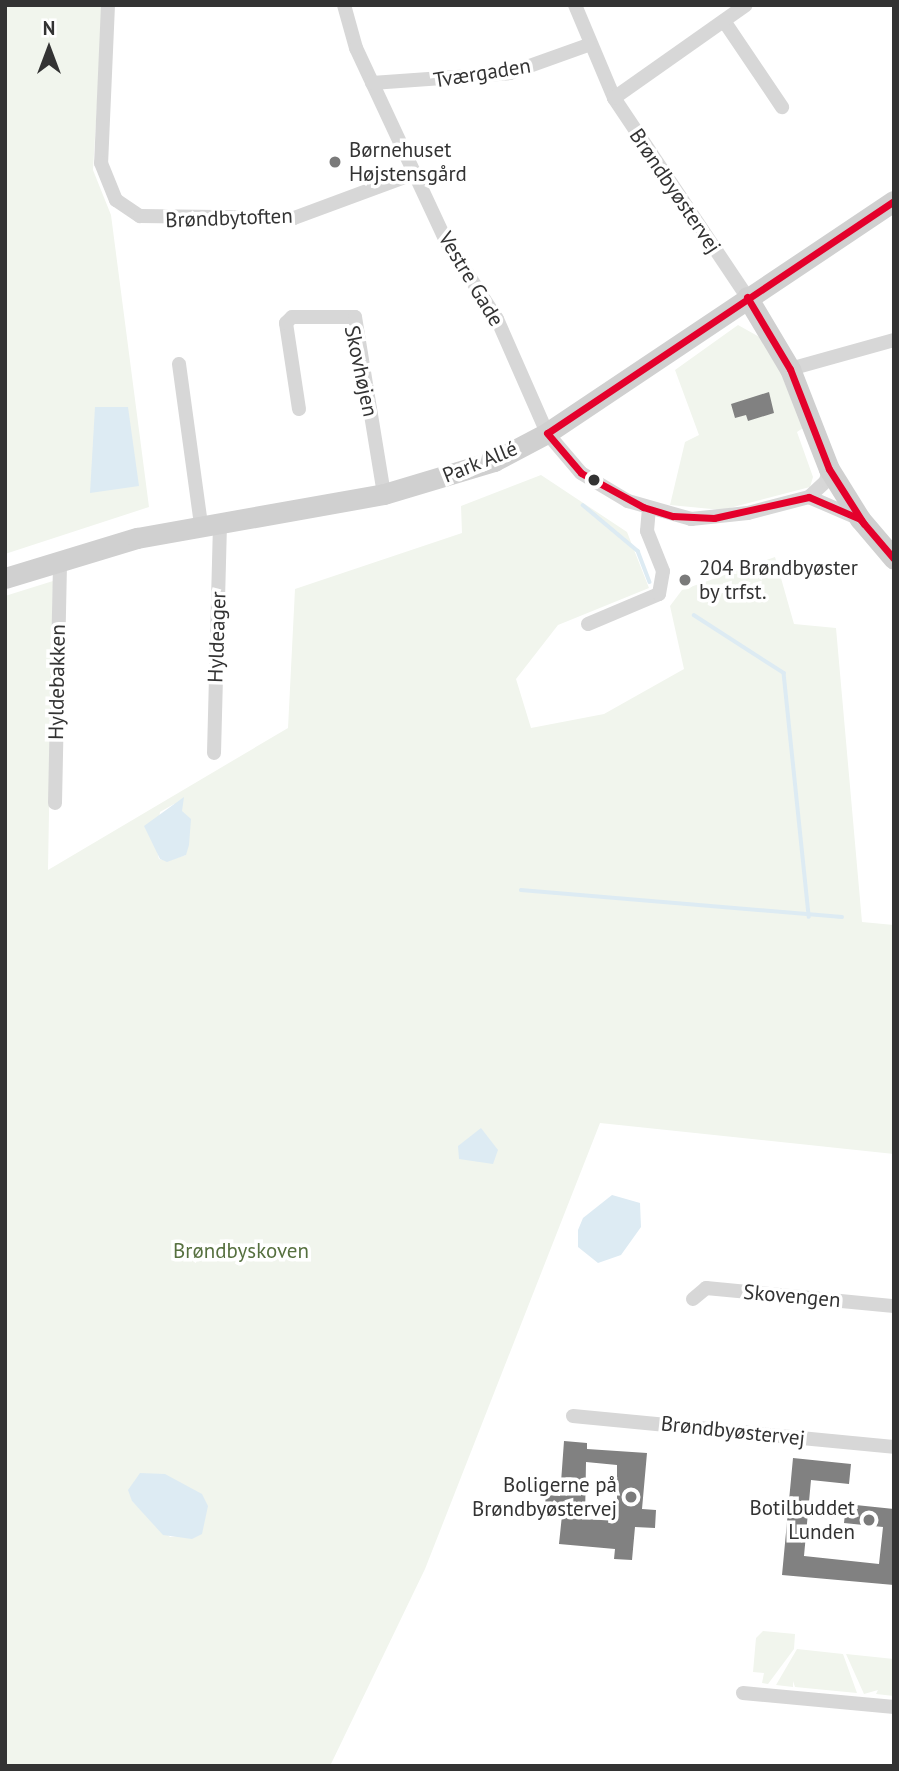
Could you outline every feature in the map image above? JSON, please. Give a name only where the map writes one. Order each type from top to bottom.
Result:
[{"type":"street","name":"Brøndbytoften","points":[[108,5],[101,163],[116,200],[140,216],[294,218],[413,174]]},
{"type":"street","name":"Vestre Gade","points":[[344,5],[372,83],[446,241],[497,318],[547,433],[581,472],[609,493],[649,509],[714,518],[809,497]]},
{"type":"street","name":"Brøndbyøstervej","points":[[575,5],[588,44],[614,98],[747,297],[790,369],[829,469],[860,519],[894,559]]},
{"type":"street","points":[[614,98],[746,5]]},
{"type":"street","points":[[724,21],[782,107]]},
{"type":"street","name":"Tværgaden","points":[[372,83],[498,75],[588,44]]},
{"type":"street","name":"Park Allé","points":[[5,578],[60,561],[211,523],[384,494],[494,461],[547,433],[894,201]]},
{"type":"street","name":"Skovhøjen","points":[[299,409],[286,323],[292,317],[355,317],[384,494]]},
{"type":"street","points":[[790,369],[894,340]]},
{"type":"street","name":"Hyldeager","points":[[180,364],[211,523],[214,753]]},
{"type":"street","points":[[829,469],[827,481],[809,497],[860,519]]},
{"type":"street","points":[[588,624],[659,594],[663,572],[647,531],[649,509]]},
{"type":"street","name":"Hyldebakken","points":[[55,803],[60,561]]},
{"type":"street","name":"Skovengen","points":[[693,1299],[706,1288],[894,1306]]},
{"type":"street","name":"Brøndbyøstervej","points":[[573,1416],[894,1447]]},
{"type":"street","points":[[743,1693],[894,1707]]},
{"type":"green space","points":[[5,5],[103,5],[93,170],[111,215],[149,507],[5,554]]},
{"type":"green space","points":[[738,325],[763,339],[774,356],[803,428],[797,432],[813,477],[810,487],[722,510],[670,505],[685,442],[699,435],[675,370]]},
{"type":"green space","name":"Brøndbyskoven","points":[[541,475],[627,532],[649,588],[558,625],[516,679],[531,728],[604,714],[684,669],[670,606],[682,590],[775,557],[794,624],[836,628],[862,922],[894,925],[894,1154],[600,1123],[425,1569],[330,1766],[5,1766],[5,596],[53,581],[48,870],[288,728],[295,589],[462,533],[461,506]],"holes":[[[174,804],[184,817],[186,855],[167,861],[159,859],[155,843],[160,812]],[[132,1501],[202,1534],[170,1537]]]},
{"type":"green space","points":[[763,1631],[795,1634],[794,1649],[768,1684],[762,1683],[764,1673],[753,1672],[756,1638]]},
{"type":"green space","points":[[797,1649],[843,1654],[857,1693],[795,1687],[793,1681],[793,1687],[776,1685]]},
{"type":"green space","points":[[846,1654],[894,1659],[894,1696],[876,1694],[878,1690],[864,1694]]},
{"type":"shaded area","points":[[95,407],[128,407],[139,486],[90,493]]},
{"type":"shaded area","points":[[184,797],[182,811],[191,819],[189,845],[186,855],[167,862],[160,859],[144,826]]},
{"type":"shaded area","points":[[481,1128],[498,1150],[493,1164],[459,1159],[458,1146]]},
{"type":"shaded area","points":[[612,1195],[640,1203],[641,1227],[621,1255],[598,1263],[578,1247],[578,1230],[583,1218]]},
{"type":"shaded area","points":[[140,1473],[165,1474],[202,1494],[208,1506],[202,1534],[192,1539],[163,1535],[132,1501],[128,1490]]},
{"type":"building","points":[[769,392],[774,413],[748,421],[746,415],[735,418],[731,404]]},
{"type":"building","points":[[564,1441],[587,1443],[587,1449],[647,1453],[642,1509],[656,1510],[655,1528],[635,1527],[632,1560],[614,1559],[615,1549],[559,1544],[562,1515],[544,1514],[546,1495],[560,1496]],"holes":[[[586,1462],[617,1465],[617,1521],[585,1519]]]},
{"type":"building","name":"Botilbuddet Lunden","points":[[793,1458],[851,1464],[849,1484],[811,1480],[804,1556],[879,1564],[883,1527],[844,1523],[846,1504],[894,1509],[894,1585],[782,1575]]},
{"type":"waterway","points":[[583,505],[638,551],[650,582]]},
{"type":"waterway","points":[[694,615],[784,673],[809,917]]},
{"type":"waterway","points":[[521,890],[842,917]]},
{"type":"transit line","points":[[894,201],[547,433],[581,473],[643,507],[673,516],[714,518],[809,497],[860,519],[894,559]]},
{"type":"transit line","points":[[747,297],[790,369],[829,469],[864,524]]},
{"type":"place","name":"Børnehuset Højstensgård","points":[[335,162]]},
{"type":"place","name":"204 Brøndbyøster by trfst.","points":[[685,580]]},
{"type":"place","name":"Boligerne på Brøndbyøstervej","points":[[631,1497]]},
{"type":"place","name":"Botilbuddet Lunden","points":[[869,1520]]}]
